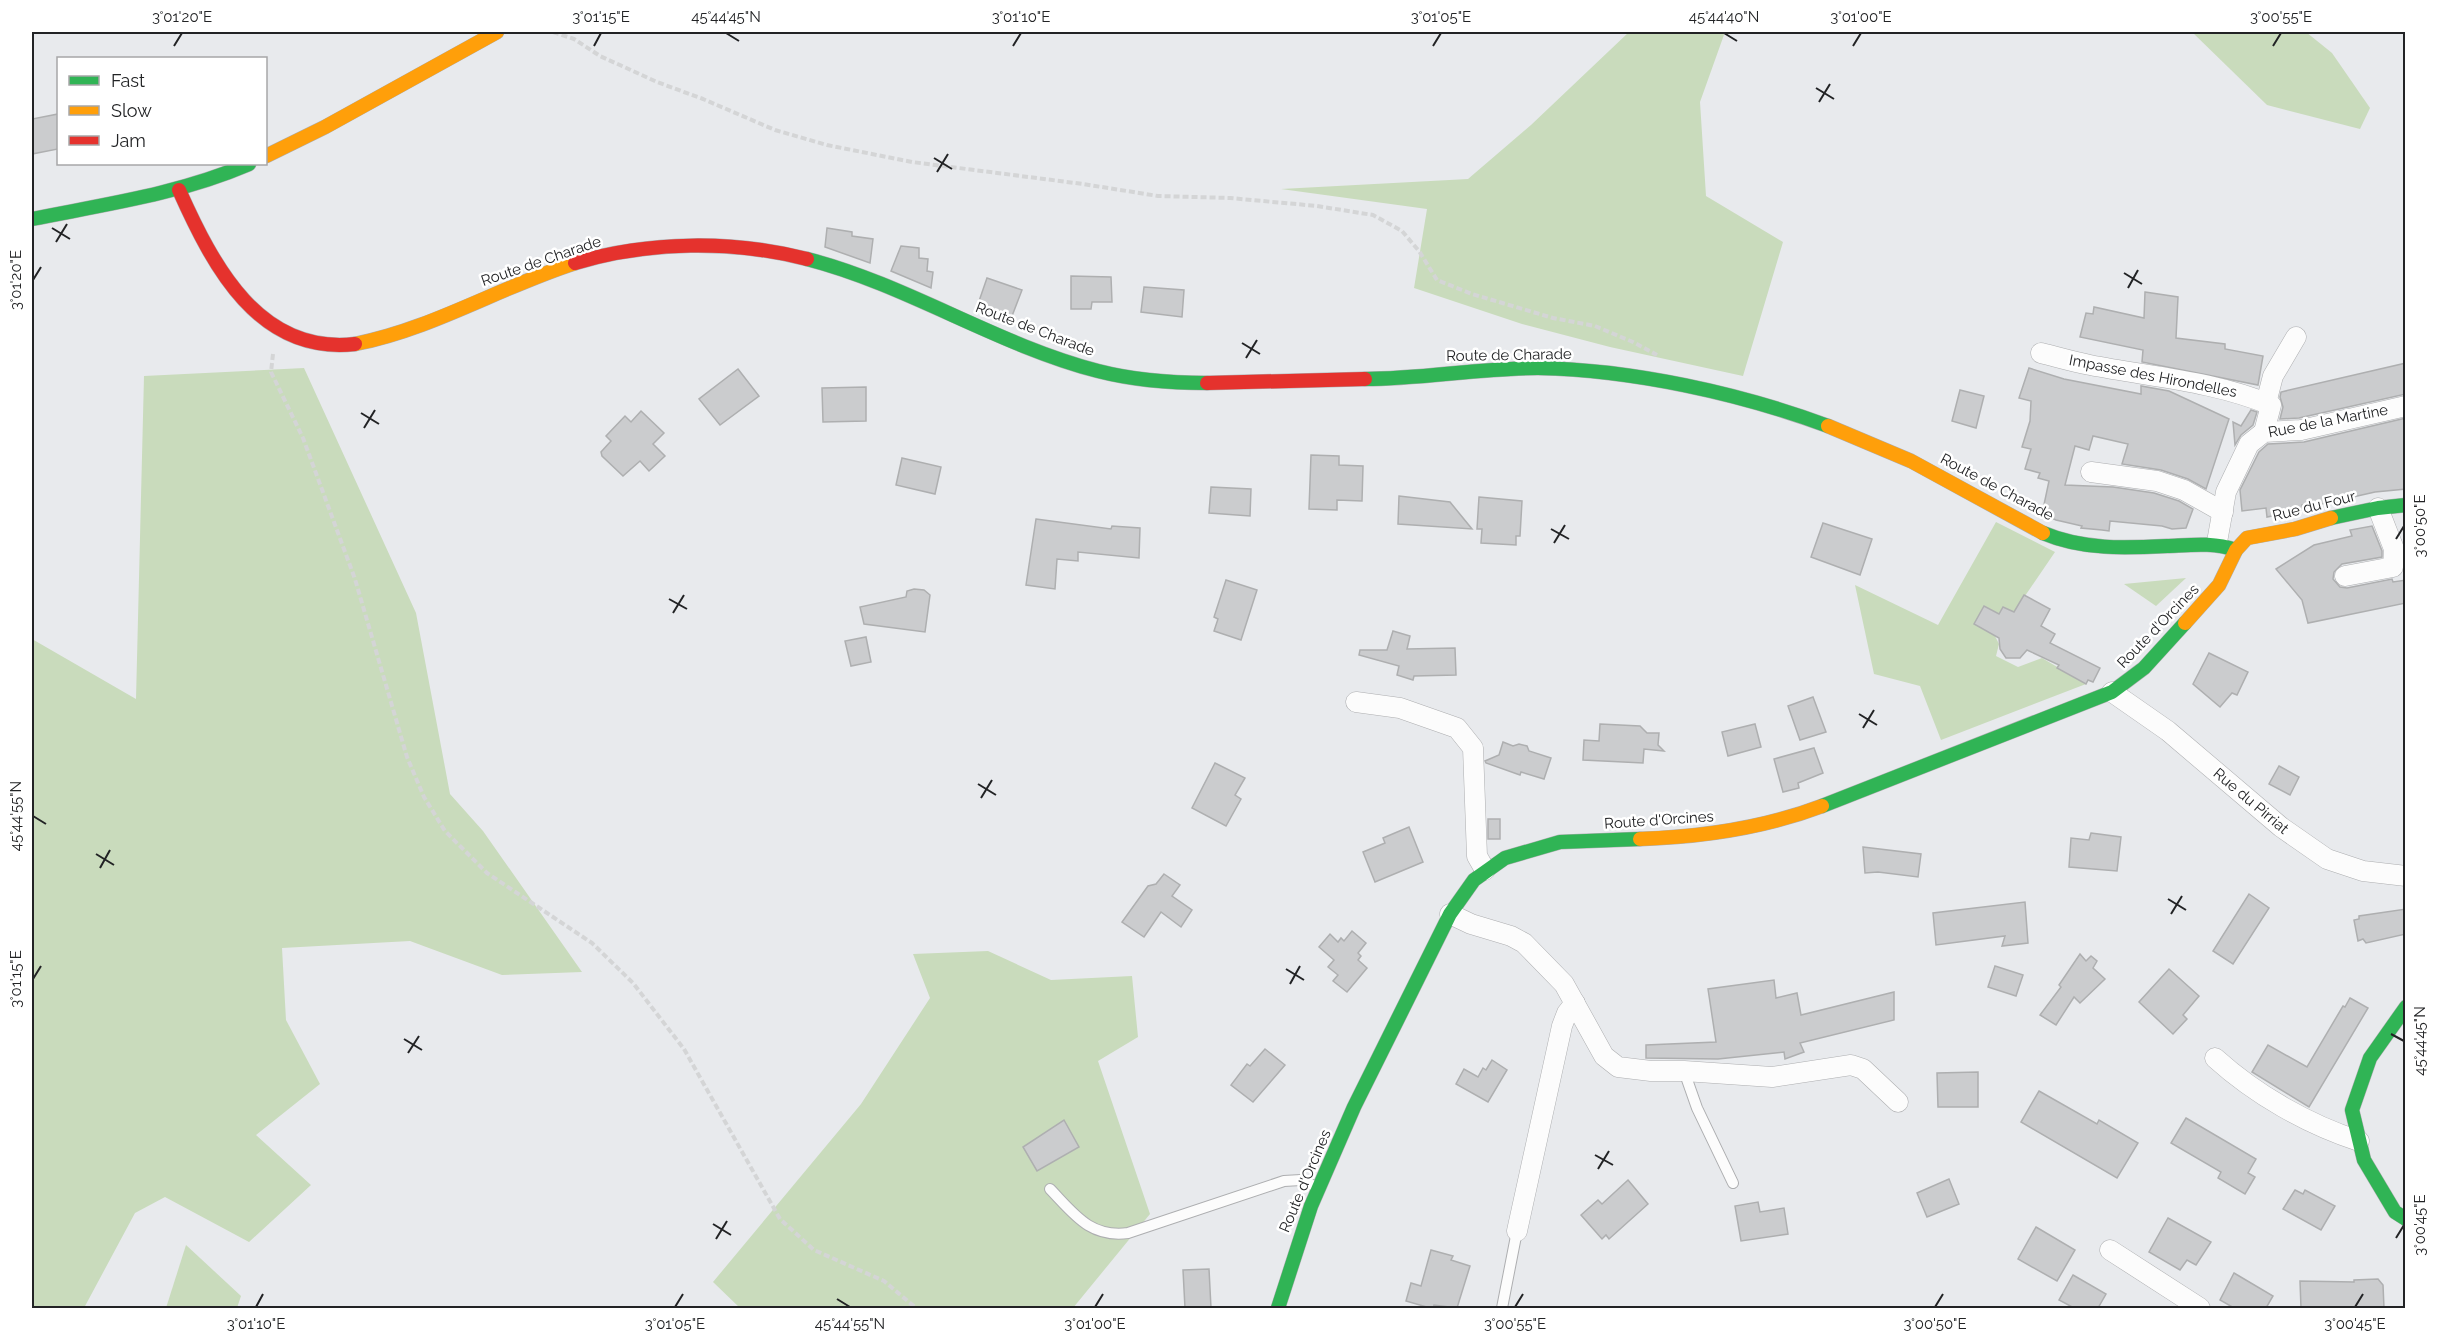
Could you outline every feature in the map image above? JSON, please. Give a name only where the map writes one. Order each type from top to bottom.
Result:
[{"type":"street","points":[[267,156],[325,127],[497,32]]},
{"type":"street","points":[[32,219],[179,190],[246,165]]},
{"type":"street","name":"Route de Charade","points":[[179,190],[223,270],[245,300],[275,328],[299,340],[320,345],[358,344],[416,327],[512,286],[579,261],[612,253],[645,249],[717,247],[754,250],[789,254],[849,272],[1006,338],[1085,368],[1117,374],[1194,383],[1315,378],[1390,378],[1535,368],[1592,372],[1664,383],[1730,397],[1798,415],[1838,429],[1926,468],[2021,521],[2060,539],[2085,546],[2178,545],[2217,542],[2236,550]]},
{"type":"street","points":[[2264,432],[2271,405],[2266,403],[2273,376],[2296,337]]},
{"type":"street","name":"Impasse des Hirondelles","points":[[2041,353],[2090,365],[2189,381],[2246,394],[2266,403]]},
{"type":"street","name":"Rue de la Martine","points":[[2217,542],[2226,492],[2249,444],[2264,432],[2301,430],[2406,406]]},
{"type":"street","points":[[2091,472],[2157,481],[2184,490],[2223,512]]},
{"type":"street","name":"Rue du Four","points":[[2236,550],[2247,538],[2295,529],[2342,515],[2406,505]]},
{"type":"street","points":[[2346,576],[2393,567],[2394,549],[2378,508]]},
{"type":"street","name":"Route d'Orcines","points":[[1278,1308],[1286,1275],[1318,1187],[1450,914],[1464,893],[1485,870],[1505,858],[1560,842],[1683,838],[1736,830],[1796,816],[2112,692],[2145,668],[2219,585],[2236,550]]},
{"type":"street","name":"Rue du Pirriat","points":[[2112,692],[2168,731],[2281,827],[2327,859],[2363,871],[2406,876]]},
{"type":"street","points":[[1356,702],[1400,708],[1457,728],[1473,748],[1476,856],[1485,870]]},
{"type":"street","points":[[1450,914],[1524,943],[1564,984],[1604,1056],[1618,1066],[1651,1071],[1772,1077],[1851,1065],[1863,1069],[1898,1102]]},
{"type":"street","points":[[1516,1231],[1562,1026],[1567,1013],[1575,1003]]},
{"type":"street","points":[[2406,1007],[2370,1058],[2352,1110],[2364,1160],[2395,1212],[2406,1219]]},
{"type":"street","points":[[2215,1058],[2241,1081],[2326,1130],[2359,1141]]},
{"type":"street","points":[[2110,1250],[2200,1308]]},
{"type":"lane","points":[[1684,1071],[1697,1108],[1733,1183]]},
{"type":"lane","points":[[1050,1189],[1094,1230],[1117,1234],[1128,1233],[1284,1181],[1301,1180],[1318,1187]]},
{"type":"lane","points":[[1502,1308],[1516,1231]]},
{"type":"path","points":[[553,32],[574,39],[600,56],[657,82],[774,130],[827,145],[912,162],[1071,182],[1158,196],[1230,198],[1317,206],[1373,215],[1402,231],[1419,251],[1437,280],[1472,294],[1553,318],[1595,326],[1633,342],[1661,358]]},
{"type":"path","points":[[275,328],[271,372],[303,438],[355,579],[407,757],[424,797],[445,831],[488,873],[592,944],[633,983],[684,1049],[780,1219],[814,1250],[884,1281],[916,1308]]},
{"type":"green space","points":[[1629,32],[1725,32],[1700,102],[1706,196],[1783,242],[1743,376],[1610,347],[1522,324],[1414,288],[1427,209],[1281,189],[1468,179],[1531,125]]},
{"type":"green space","points":[[2192,32],[2306,32],[2332,53],[2370,108],[2360,129],[2267,105]]},
{"type":"green space","points":[[304,368],[416,613],[450,794],[483,831],[582,972],[502,975],[410,941],[282,948],[286,1020],[320,1084],[256,1135],[311,1185],[249,1242],[165,1197],[135,1213],[84,1308],[32,1308],[32,639],[136,699],[144,376]]},
{"type":"green space","points":[[1996,522],[2055,552],[2014,612],[2003,607],[1999,614],[1984,606],[1975,624],[1992,630],[1999,644],[1996,656],[2018,667],[2042,658],[2086,684],[1941,740],[1920,686],[1874,674],[1855,585],[1938,625]]},
{"type":"green space","points":[[2186,578],[2156,606],[2124,584]]},
{"type":"green space","points":[[988,951],[1051,980],[1132,976],[1138,1037],[1098,1061],[1150,1214],[1073,1308],[740,1308],[713,1282],[861,1104],[930,998],[913,954]]},
{"type":"green space","points":[[186,1245],[241,1296],[237,1308],[166,1308]]},
{"type":"building","points":[[57,114],[57,149],[32,154],[32,119]]},
{"type":"building","points":[[827,228],[852,232],[852,236],[873,239],[870,263],[825,247]]},
{"type":"building","points":[[901,246],[919,248],[919,258],[928,259],[927,271],[933,272],[931,288],[891,271]]},
{"type":"building","points":[[1071,276],[1111,277],[1112,302],[1092,302],[1091,309],[1071,309]]},
{"type":"building","points":[[987,278],[1022,290],[1012,316],[978,304]]},
{"type":"building","points":[[1144,287],[1184,290],[1182,317],[1141,312]]},
{"type":"building","points":[[2145,292],[2178,297],[2176,338],[2225,344],[2225,349],[2263,356],[2258,385],[2142,362],[2143,350],[2080,337],[2086,313],[2093,314],[2094,307],[2144,318]]},
{"type":"building","points":[[2406,363],[2406,394],[2299,418],[2280,419],[2283,407],[2281,392]]},
{"type":"building","points":[[2029,368],[2064,379],[2141,394],[2141,386],[2169,391],[2229,419],[2206,489],[2188,479],[2161,470],[2122,464],[2128,444],[2093,436],[2089,450],[2075,446],[2065,485],[2113,487],[2154,493],[2179,501],[2193,509],[2186,528],[2172,529],[2110,521],[2109,531],[2081,528],[2082,526],[2042,514],[2049,481],[2038,478],[2040,473],[2025,469],[2031,449],[2022,447],[2030,421],[2031,401],[2019,398]]},
{"type":"building","points":[[738,369],[759,396],[720,425],[699,399]]},
{"type":"building","points":[[866,387],[866,421],[823,422],[822,388]]},
{"type":"building","points":[[1960,390],[1984,396],[1976,428],[1952,421]]},
{"type":"building","points":[[2251,410],[2257,412],[2253,425],[2241,435],[2235,445],[2233,422],[2241,426]]},
{"type":"building","points":[[641,411],[664,433],[653,444],[665,456],[649,471],[640,461],[623,476],[602,456],[601,452],[611,441],[606,436],[625,416],[631,422]]},
{"type":"building","points":[[2406,418],[2406,489],[2375,492],[2322,504],[2302,505],[2302,510],[2267,517],[2266,508],[2242,511],[2240,490],[2259,452],[2268,444],[2304,442]]},
{"type":"building","points":[[1311,455],[1339,456],[1339,465],[1363,466],[1362,501],[1337,500],[1337,510],[1309,509]]},
{"type":"building","points":[[902,458],[941,467],[935,494],[896,485]]},
{"type":"building","points":[[1211,487],[1251,489],[1250,516],[1209,513]]},
{"type":"building","points":[[1399,496],[1450,502],[1472,529],[1398,524]]},
{"type":"building","points":[[1479,497],[1522,501],[1520,536],[1516,536],[1516,545],[1481,543],[1482,529],[1477,529]]},
{"type":"building","points":[[1036,519],[1111,529],[1112,526],[1140,528],[1139,558],[1078,552],[1078,561],[1057,559],[1055,589],[1026,585]]},
{"type":"building","points":[[1823,523],[1872,539],[1860,575],[1811,557]]},
{"type":"building","points":[[2372,526],[2382,551],[2382,557],[2342,564],[2334,572],[2333,579],[2340,587],[2347,588],[2392,579],[2393,582],[2406,580],[2406,603],[2308,623],[2302,600],[2276,569],[2314,545],[2352,536],[2350,530]]},
{"type":"building","points":[[1226,580],[1257,590],[1241,640],[1214,631],[1218,619],[1214,617]]},
{"type":"building","points":[[924,590],[930,595],[925,632],[864,624],[860,607],[906,597],[907,591]]},
{"type":"building","points":[[2024,595],[2050,609],[2041,626],[2055,634],[2050,643],[2100,668],[2093,682],[2088,680],[2086,684],[2057,668],[2059,665],[2027,650],[2020,658],[2006,658],[2000,649],[1999,638],[1974,624],[1984,606],[1999,614],[2003,607],[2014,612]]},
{"type":"building","points":[[1393,631],[1410,636],[1407,649],[1455,648],[1456,675],[1414,676],[1413,680],[1397,675],[1399,666],[1359,655],[1360,650],[1387,650]]},
{"type":"building","points":[[866,637],[871,662],[851,666],[845,641]]},
{"type":"building","points":[[2209,653],[2248,672],[2237,695],[2232,693],[2220,707],[2193,684]]},
{"type":"building","points":[[1813,697],[1826,732],[1800,740],[1788,706]]},
{"type":"building","points":[[1600,724],[1640,726],[1647,733],[1659,733],[1658,745],[1664,751],[1644,749],[1643,763],[1583,760],[1584,740],[1599,741]]},
{"type":"building","points":[[1755,724],[1761,747],[1728,756],[1722,732]]},
{"type":"building","points":[[1503,742],[1513,746],[1519,744],[1527,746],[1529,751],[1551,758],[1544,779],[1521,772],[1520,775],[1486,763],[1485,761],[1499,755]]},
{"type":"building","points":[[1814,748],[1823,773],[1798,783],[1799,788],[1783,792],[1774,759]]},
{"type":"building","points":[[1215,763],[1245,778],[1235,795],[1241,799],[1226,826],[1192,808]]},
{"type":"building","points":[[2279,766],[2299,777],[2290,795],[2269,784]]},
{"type":"building","points":[[1488,819],[1500,819],[1500,839],[1488,839]]},
{"type":"building","points":[[1409,827],[1423,862],[1375,882],[1363,852],[1385,843],[1383,838]]},
{"type":"building","points":[[2091,833],[2121,837],[2117,871],[2069,867],[2071,838],[2089,840]]},
{"type":"building","points":[[1863,847],[1921,854],[1918,877],[1878,872],[1865,873]]},
{"type":"building","points":[[1164,874],[1180,885],[1172,896],[1192,910],[1181,927],[1161,912],[1144,937],[1122,922],[1148,886],[1156,884]]},
{"type":"building","points":[[2249,894],[2269,908],[2233,964],[2213,951]]},
{"type":"building","points":[[2025,902],[2028,943],[2002,946],[2005,936],[1936,945],[1933,913]]},
{"type":"building","points":[[2406,909],[2406,934],[2366,943],[2363,939],[2358,941],[2354,920],[2359,919],[2359,916]]},
{"type":"building","points":[[1352,931],[1366,943],[1358,953],[1361,956],[1358,960],[1367,968],[1347,992],[1333,981],[1338,975],[1328,967],[1334,960],[1319,947],[1330,934],[1338,942],[1341,938],[1344,941]]},
{"type":"building","points":[[2080,954],[2086,961],[2091,956],[2097,961],[2093,968],[2105,979],[2080,1003],[2074,997],[2056,1025],[2040,1015],[2061,987],[2059,985]]},
{"type":"building","points":[[1995,966],[2023,975],[2016,996],[1988,987]]},
{"type":"building","points":[[2169,969],[2199,996],[2183,1015],[2187,1019],[2173,1034],[2139,1002]]},
{"type":"building","points":[[1774,980],[1776,998],[1797,993],[1801,1015],[1894,992],[1894,1020],[1800,1043],[1804,1052],[1785,1059],[1784,1052],[1718,1059],[1646,1058],[1646,1045],[1716,1042],[1708,989]]},
{"type":"building","points":[[2350,998],[2368,1008],[2309,1107],[2252,1072],[2268,1045],[2307,1067]]},
{"type":"building","points":[[1265,1049],[1285,1065],[1253,1102],[1231,1085],[1247,1064],[1250,1066]]},
{"type":"building","points":[[1492,1060],[1507,1070],[1488,1102],[1456,1084],[1464,1069],[1478,1077],[1483,1068],[1486,1070]]},
{"type":"building","points":[[1978,1072],[1978,1107],[1938,1107],[1937,1073]]},
{"type":"building","points":[[2039,1091],[2097,1124],[2099,1120],[2138,1143],[2117,1178],[2021,1122]]},
{"type":"building","points":[[2186,1118],[2256,1159],[2248,1173],[2255,1177],[2245,1194],[2218,1178],[2221,1172],[2171,1143]]},
{"type":"building","points":[[1064,1120],[1079,1147],[1037,1171],[1023,1147]]},
{"type":"building","points":[[1949,1179],[1959,1204],[1927,1217],[1917,1193]]},
{"type":"building","points":[[1628,1180],[1648,1204],[1609,1239],[1606,1235],[1602,1239],[1581,1215],[1598,1200],[1602,1204]]},
{"type":"building","points":[[2295,1190],[2303,1194],[2305,1190],[2335,1206],[2321,1230],[2283,1209]]},
{"type":"building","points":[[1758,1202],[1760,1212],[1784,1208],[1788,1234],[1741,1241],[1735,1206]]},
{"type":"building","points":[[2168,1218],[2211,1242],[2196,1265],[2187,1260],[2180,1270],[2149,1252]]},
{"type":"building","points":[[2036,1227],[2075,1250],[2057,1281],[2018,1259]]},
{"type":"building","points":[[1431,1250],[1453,1256],[1451,1260],[1470,1266],[1457,1308],[1434,1305],[1430,1308],[1406,1301],[1411,1283],[1421,1286]]},
{"type":"building","points":[[1209,1269],[1211,1308],[1185,1308],[1183,1270]]},
{"type":"building","points":[[2234,1273],[2273,1296],[2266,1308],[2234,1308],[2220,1300]]},
{"type":"building","points":[[2073,1275],[2106,1294],[2098,1308],[2074,1308],[2059,1300]]},
{"type":"building","points":[[2378,1279],[2383,1285],[2384,1308],[2301,1308],[2300,1281],[2354,1282],[2354,1280]]},
{"type":"traffic: fast","points":[[32,219],[169,191],[246,165]]},
{"type":"traffic: fast","points":[[807,259],[881,284],[1061,360],[1125,377],[1165,382],[1207,383]]},
{"type":"traffic: fast","points":[[1365,379],[1516,368],[1611,373],[1685,385],[1722,394],[1828,426]]},
{"type":"traffic: fast","points":[[2331,518],[2378,508],[2406,505]]},
{"type":"traffic: fast","points":[[2043,533],[2058,539],[2104,547],[2202,545],[2236,550]]},
{"type":"traffic: fast","points":[[1822,806],[2112,692],[2144,668],[2185,623]]},
{"type":"traffic: fast","points":[[1278,1308],[1311,1206],[1354,1107],[1450,914],[1474,880],[1505,858],[1560,842],[1640,839]]},
{"type":"traffic: fast","points":[[2406,1007],[2370,1058],[2352,1110],[2364,1160],[2395,1212],[2406,1219]]},
{"type":"traffic: slow","points":[[267,156],[325,127],[497,32]]},
{"type":"traffic: slow","points":[[355,344],[439,318],[575,263]]},
{"type":"traffic: slow","points":[[1828,426],[1911,461],[2043,533]]},
{"type":"traffic: slow","points":[[2185,623],[2219,585],[2236,550],[2247,538],[2295,529],[2331,518]]},
{"type":"traffic: slow","points":[[1640,839],[1686,836],[1755,826],[1822,806]]},
{"type":"traffic: jam","points":[[179,190],[207,248],[224,275],[244,300],[266,320],[292,335],[321,344],[355,344]]},
{"type":"traffic: jam","points":[[575,263],[632,250],[691,246],[750,249],[807,259]]},
{"type":"traffic: jam","points":[[1207,383],[1365,379]]}]
